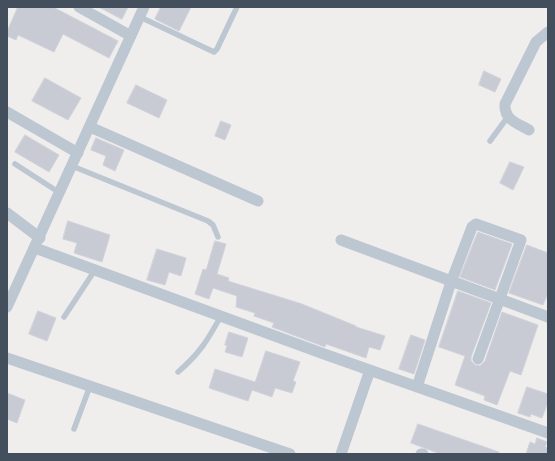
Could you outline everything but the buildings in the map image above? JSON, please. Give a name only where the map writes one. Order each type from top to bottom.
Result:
[{"type":"street","points":[[79,7],[131,36]]},
{"type":"street","points":[[8,303],[40,238],[144,7]]},
{"type":"street","points":[[529,130],[507,118],[504,112],[505,104],[536,42],[548,32]]},
{"type":"street","points":[[7,112],[78,153]]},
{"type":"street","points":[[90,128],[258,201]]},
{"type":"street","points":[[7,213],[40,238]]},
{"type":"street","points":[[417,387],[451,282],[474,224],[519,238],[520,242],[478,359]]},
{"type":"street","points":[[341,240],[548,317]]},
{"type":"street","points":[[35,248],[548,433]]},
{"type":"street","points":[[7,358],[290,454]]},
{"type":"street","points":[[341,454],[370,370]]},
{"type":"lane","points":[[140,17],[214,52],[217,49],[237,7]]},
{"type":"lane","points":[[490,141],[507,118]]},
{"type":"lane","points":[[15,164],[60,193]]},
{"type":"lane","points":[[72,166],[208,221],[213,225],[218,237]]},
{"type":"lane","points":[[64,317],[95,270]]},
{"type":"lane","points":[[178,372],[200,352],[221,316]]},
{"type":"lane","points":[[74,429],[90,386]]}]
